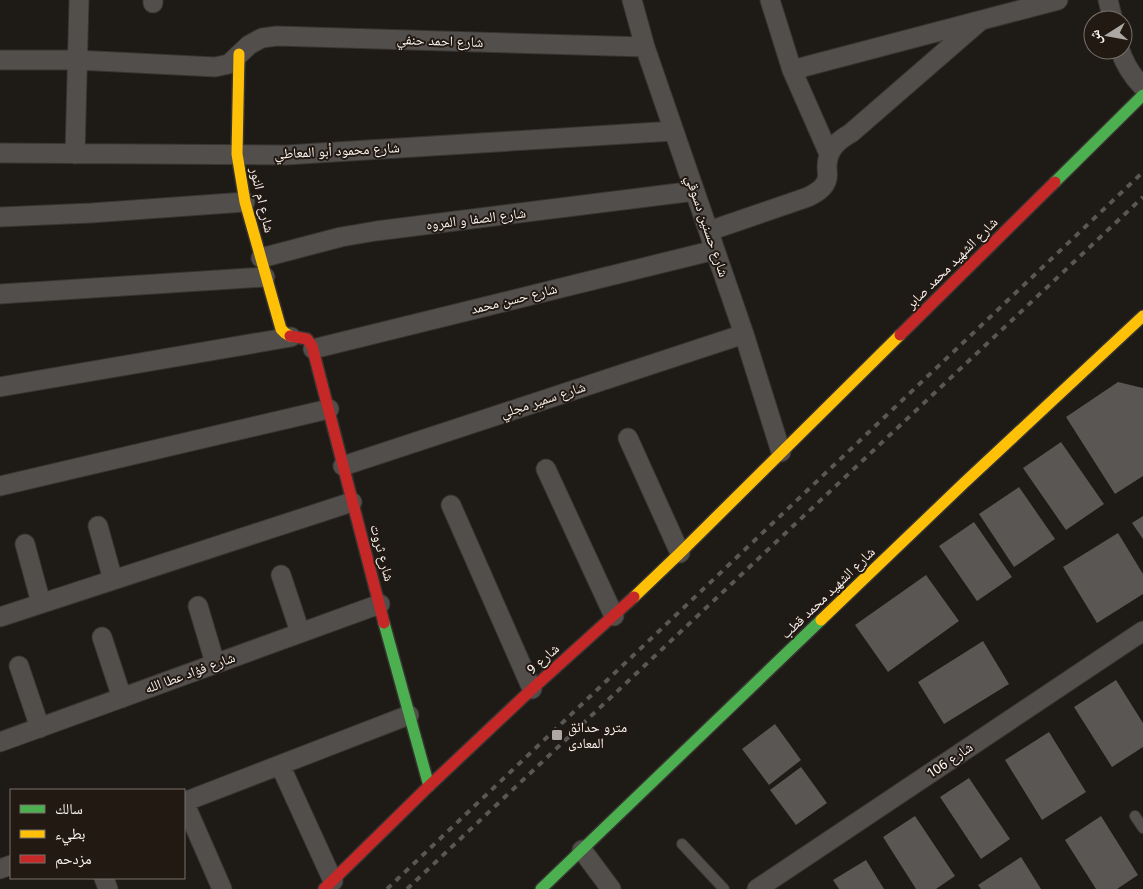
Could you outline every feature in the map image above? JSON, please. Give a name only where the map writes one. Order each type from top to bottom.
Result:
[{"type":"street","points":[[75,154],[79,0]]},
{"type":"street","name":"شارع حسنين دسوقي","points":[[632,0],[694,191],[744,334],[781,452]]},
{"type":"street","points":[[770,0],[792,70],[829,154]]},
{"type":"street","points":[[792,70],[1058,0]]},
{"type":"street","points":[[709,231],[808,197],[820,190],[827,179],[829,154],[839,140],[851,133],[980,21]]},
{"type":"street","name":"شارع احمد حنفي","points":[[0,60],[77,60],[215,67],[229,64],[249,45],[262,38],[277,36],[646,47]]},
{"type":"street","name":"شارع ام النور","points":[[239,54],[237,154],[245,202],[281,329],[285,335],[294,337]]},
{"type":"street","points":[[1124,60],[1133,77],[1143,87]]},
{"type":"street","name":"شارع الشهيد محمد صابر","points":[[781,452],[1143,95]]},
{"type":"street","name":"شارع محمود أبو المعاطي","points":[[0,153],[286,155],[674,131]]},
{"type":"street","name":"شارع الصفا و المروه","points":[[260,258],[341,237],[694,191]]},
{"type":"street","points":[[0,217],[91,213],[245,202]]},
{"type":"street","name":"شارع حسن محمد","points":[[314,349],[715,250]]},
{"type":"street","points":[[0,294],[265,277]]},
{"type":"street","name":"شارع الشهيد محمد قطب","points":[[541,889],[956,490],[1141,322]]},
{"type":"street","name":"شارع سمير مجلي","points":[[343,466],[744,334]]},
{"type":"street","points":[[0,387],[294,337],[304,338],[310,342],[314,349]]},
{"type":"street","name":"شارع ثروت","points":[[314,349],[352,502],[429,786]]},
{"type":"street","points":[[0,486],[329,409]]},
{"type":"street","points":[[628,438],[680,554]]},
{"type":"street","name":"شارع 9","points":[[329,885],[429,786],[680,554],[781,452]]},
{"type":"street","points":[[546,469],[614,616]]},
{"type":"street","points":[[0,617],[352,502]]},
{"type":"street","points":[[451,505],[532,689]]},
{"type":"street","points":[[98,526],[113,580]]},
{"type":"street","points":[[25,544],[41,603]]},
{"type":"street","points":[[281,575],[300,632]]},
{"type":"street","name":"شارع فؤاد عطا الله","points":[[0,742],[380,604]]},
{"type":"street","points":[[198,606],[215,664]]},
{"type":"street","name":"شارع 106","points":[[757,889],[1143,631]]},
{"type":"street","points":[[102,637],[122,698]]},
{"type":"street","points":[[19,666],[40,728]]},
{"type":"street","points":[[185,802],[409,715]]},
{"type":"street","points":[[280,765],[329,885]]},
{"type":"street","points":[[185,804],[222,889]]},
{"type":"street","points":[[582,850],[611,889]]},
{"type":"lane","points":[[1135,816],[1143,828]]},
{"type":"lane","points":[[682,844],[724,889]]},
{"type":"building","points":[[1118,382],[1143,388],[1143,476],[1115,494],[1066,417]]},
{"type":"building","points":[[1061,442],[1104,504],[1066,530],[1023,468]]},
{"type":"building","points":[[1019,487],[1055,539],[1014,567],[979,514]]},
{"type":"building","points":[[1143,516],[1143,539],[1132,523]]},
{"type":"building","points":[[974,522],[1012,577],[977,601],[939,546]]},
{"type":"building","points":[[1118,533],[1143,574],[1143,594],[1097,623],[1063,567]]},
{"type":"building","points":[[926,575],[959,621],[888,672],[855,625]]},
{"type":"building","points":[[983,641],[1009,684],[944,724],[918,682]]},
{"type":"building","points":[[1116,680],[1143,723],[1143,747],[1112,767],[1074,707]]},
{"type":"building","points":[[775,724],[801,760],[769,785],[742,749]]},
{"type":"building","points":[[1049,732],[1086,792],[1042,820],[1005,760]]},
{"type":"building","points":[[801,767],[827,803],[796,825],[770,790]]},
{"type":"building","points":[[969,778],[1010,839],[981,859],[940,797]]},
{"type":"building","points":[[915,816],[955,876],[936,889],[916,889],[883,837]]},
{"type":"building","points":[[1101,816],[1138,875],[1117,889],[1096,889],[1065,840]]},
{"type":"building","points":[[1021,857],[1041,889],[981,889],[978,885]]},
{"type":"building","points":[[866,860],[884,889],[839,889],[833,880]]},
{"type":"railway","points":[[387,889],[1143,172]]},
{"type":"railway","points":[[407,889],[1143,197]]},
{"type":"traffic: fast","points":[[1055,182],[1143,95]]},
{"type":"traffic: fast","points":[[541,889],[821,620]]},
{"type":"traffic: fast","points":[[384,623],[429,786]]},
{"type":"traffic: slow","points":[[239,54],[237,154],[245,202],[281,329],[290,336]]},
{"type":"traffic: slow","points":[[821,620],[1143,316]]},
{"type":"traffic: slow","points":[[634,597],[900,335]]},
{"type":"traffic: jam","points":[[900,335],[1055,182]]},
{"type":"traffic: jam","points":[[290,336],[307,339],[312,346],[384,623]]},
{"type":"traffic: jam","points":[[324,889],[429,786],[634,597]]},
{"type":"place","name":"مترو حدائق المعادى","points":[[557,735]]}]
